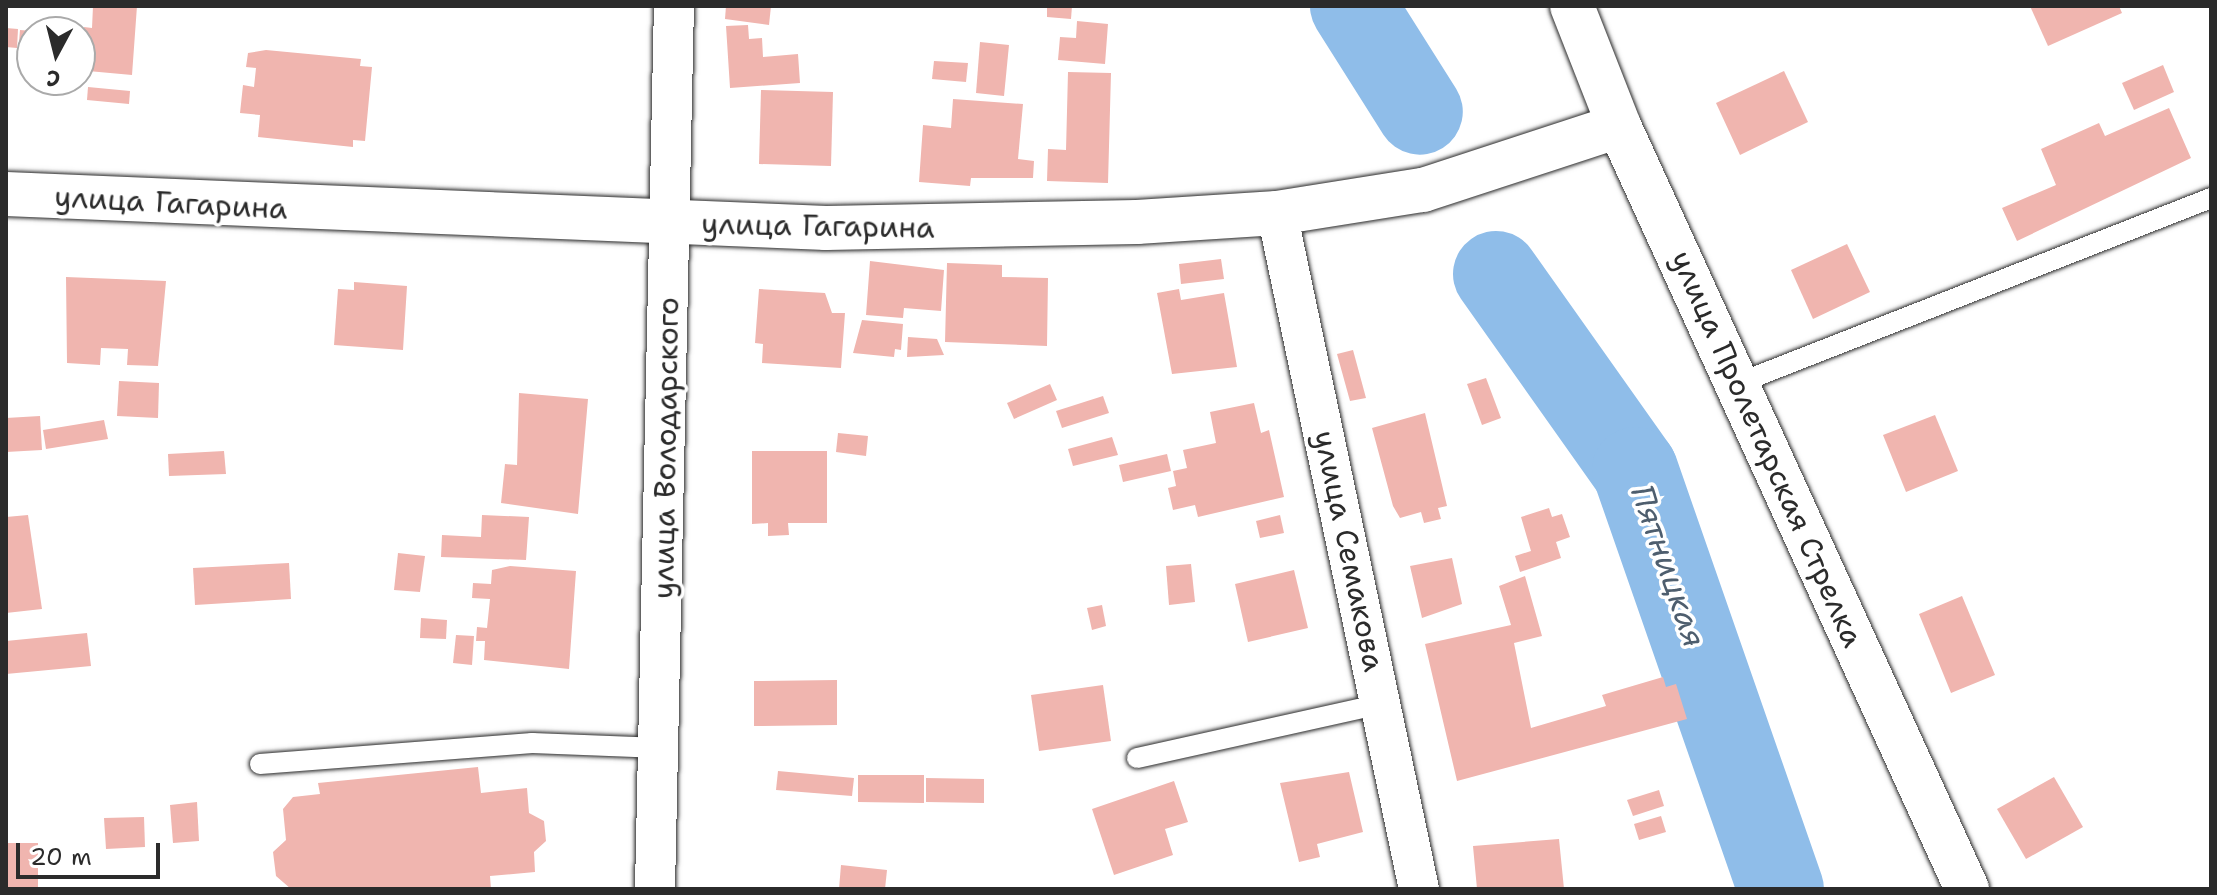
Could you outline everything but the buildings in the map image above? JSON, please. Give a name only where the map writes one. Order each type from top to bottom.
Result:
[{"type":"main road","name":"улица Пролетарская Стрелка","points":[[1572,6],[1619,126],[1739,383],[1967,889]]},
{"type":"main road","name":"улица Гагарина","points":[[6,194],[669,225],[1003,227],[1277,213],[1423,190],[1619,126]]},
{"type":"street","name":"улица Володарского","points":[[655,889],[661,748],[674,6]]},
{"type":"street","name":"улица Семакова","points":[[1277,213],[1419,889]]},
{"type":"lane","points":[[1739,383],[2211,198]]},
{"type":"lane","points":[[1137,758],[1381,704]]},
{"type":"lane","points":[[260,764],[532,743],[661,748]]},
{"type":"waterway","name":"Пятницкая","points":[[1353,6],[1420,112]]},
{"type":"waterway","name":"Пятницкая","points":[[1496,274],[1635,470],[1781,889]]}]
